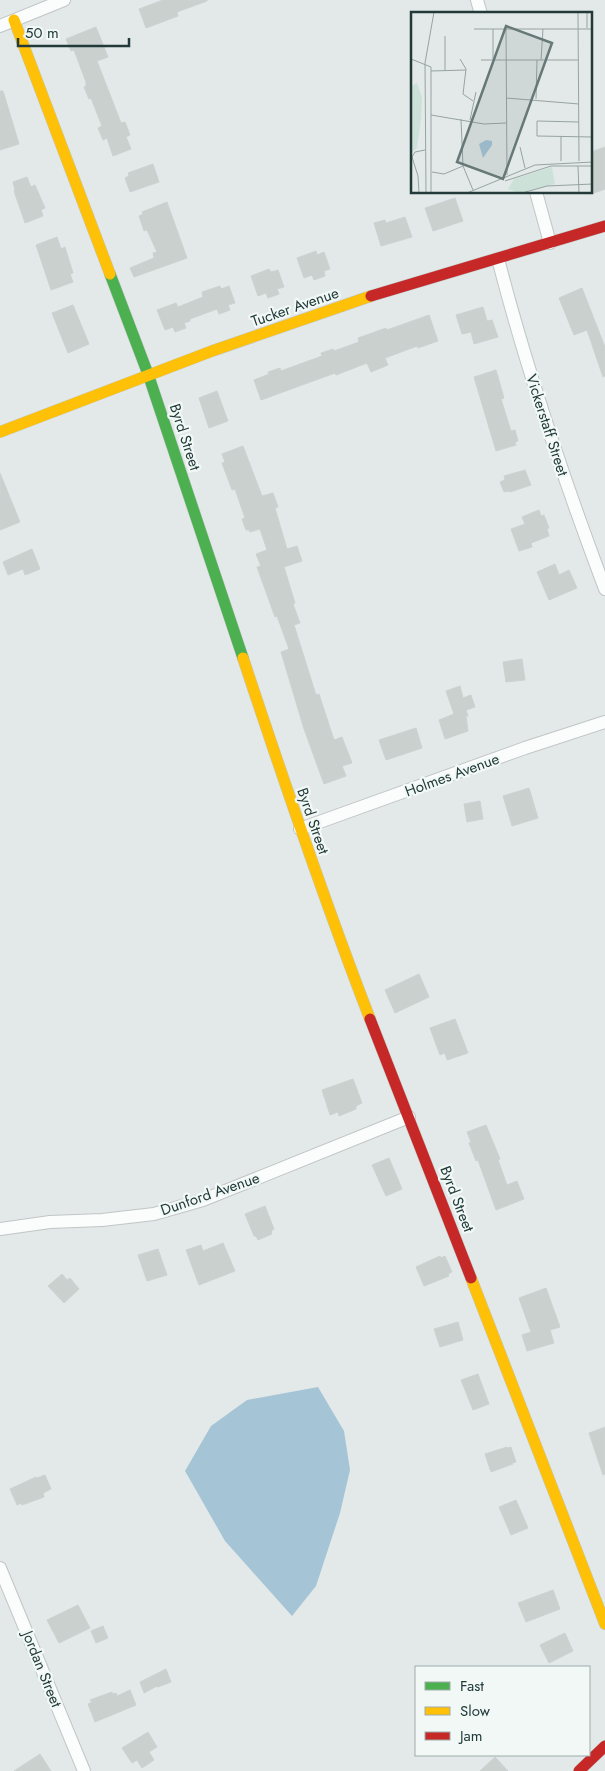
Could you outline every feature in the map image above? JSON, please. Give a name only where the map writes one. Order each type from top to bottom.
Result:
[{"type":"street","points":[[0,26],[64,0]]},
{"type":"street","name":"Byrd Street","points":[[14,20],[148,374],[300,829],[340,942],[605,1624]]},
{"type":"street","points":[[537,194],[550,243]]},
{"type":"street","name":"Tucker Avenue","points":[[0,432],[148,374],[341,306],[441,274],[498,259],[605,226]]},
{"type":"street","name":"Vickerstaff Street","points":[[498,259],[545,421],[605,589]]},
{"type":"street","name":"Holmes Avenue","points":[[300,829],[525,748],[605,722]]},
{"type":"street","name":"Dunford Avenue","points":[[0,1229],[50,1222],[102,1220],[154,1214],[203,1200],[409,1117]]},
{"type":"street","name":"Jordan Street","points":[[0,1568],[84,1771]]},
{"type":"street","points":[[579,1771],[605,1746]]},
{"type":"water","points":[[318,1387],[344,1431],[350,1470],[340,1513],[316,1586],[292,1616],[225,1541],[185,1471],[211,1426],[247,1400]]},
{"type":"building","points":[[163,0],[207,1],[177,12],[178,16],[146,28],[139,9]]},
{"type":"building","points":[[96,27],[108,57],[97,61],[121,123],[125,122],[130,135],[126,137],[131,149],[113,156],[107,138],[103,140],[98,128],[102,126],[91,98],[89,99],[84,87],[86,82],[74,50],[71,51],[66,39]]},
{"type":"building","points":[[0,91],[3,91],[19,144],[0,150]]},
{"type":"building","points":[[605,147],[605,189],[592,194],[592,152]]},
{"type":"building","points":[[153,164],[159,182],[130,192],[125,178],[129,176],[128,173]]},
{"type":"building","points":[[27,177],[31,187],[35,185],[45,208],[41,210],[43,216],[25,223],[14,191],[13,182]]},
{"type":"building","points":[[455,198],[463,221],[433,231],[425,208]]},
{"type":"building","points":[[167,202],[187,258],[134,277],[130,268],[154,258],[153,253],[157,252],[147,230],[144,231],[139,216],[143,214],[142,212]]},
{"type":"building","points":[[405,217],[412,237],[381,246],[374,223],[385,220],[386,223]]},
{"type":"building","points":[[57,237],[61,249],[65,247],[73,273],[70,274],[73,282],[51,290],[36,245]]},
{"type":"building","points":[[316,251],[317,255],[324,252],[330,269],[324,271],[325,276],[314,280],[312,275],[304,278],[297,258]]},
{"type":"building","points":[[269,269],[271,272],[278,270],[284,287],[277,289],[279,294],[268,298],[266,293],[258,296],[251,276]]},
{"type":"building","points":[[220,286],[221,289],[229,286],[235,303],[228,305],[230,310],[219,314],[217,309],[190,319],[190,321],[184,323],[186,328],[175,332],[173,327],[165,330],[157,310],[176,303],[178,307],[203,297],[202,292]]},
{"type":"building","points":[[582,288],[605,347],[605,376],[603,377],[587,330],[574,335],[559,298]]},
{"type":"building","points":[[73,305],[89,344],[68,353],[52,313]]},
{"type":"building","points":[[483,307],[487,321],[492,320],[498,337],[474,344],[471,332],[462,334],[456,315]]},
{"type":"building","points":[[429,315],[438,341],[418,348],[417,346],[385,358],[388,365],[371,372],[367,363],[261,400],[254,380],[269,374],[268,372],[280,368],[281,371],[322,356],[321,353],[333,349],[334,351],[359,342],[358,338]]},
{"type":"building","points":[[496,370],[504,398],[501,399],[511,431],[515,430],[518,441],[515,442],[516,445],[496,451],[474,377]]},
{"type":"building","points":[[217,391],[228,421],[209,428],[199,398]]},
{"type":"building","points":[[243,446],[262,496],[273,493],[278,507],[275,508],[287,549],[297,546],[302,561],[284,567],[295,603],[293,604],[300,623],[294,625],[316,695],[319,694],[334,740],[342,737],[352,763],[342,766],[346,776],[324,784],[304,729],[281,652],[289,649],[257,567],[261,566],[256,554],[267,550],[260,529],[250,532],[246,530],[242,519],[245,518],[235,489],[232,490],[222,463],[225,462],[222,454]]},
{"type":"building","points":[[525,470],[531,485],[510,492],[504,492],[500,482],[505,480],[504,476]]},
{"type":"building","points":[[0,473],[20,522],[0,530]]},
{"type":"building","points":[[539,510],[541,516],[544,515],[549,528],[547,529],[549,536],[531,543],[532,547],[519,551],[511,529],[525,524],[522,517]]},
{"type":"building","points":[[32,549],[40,569],[25,575],[23,569],[8,575],[3,562]]},
{"type":"building","points":[[555,564],[559,575],[569,570],[577,588],[549,600],[537,572]]},
{"type":"building","points":[[522,659],[525,680],[506,682],[503,662]]},
{"type":"building","points":[[460,686],[463,698],[471,695],[475,707],[466,710],[468,731],[445,739],[439,720],[454,714],[446,691]]},
{"type":"building","points":[[416,728],[422,748],[386,760],[379,740]]},
{"type":"building","points":[[529,788],[538,818],[512,826],[503,796]]},
{"type":"building","points":[[480,801],[483,819],[467,822],[464,804]]},
{"type":"building","points":[[419,974],[429,997],[395,1013],[385,990]]},
{"type":"building","points":[[455,1019],[468,1053],[447,1060],[445,1053],[440,1055],[430,1028]]},
{"type":"building","points":[[353,1079],[362,1103],[356,1106],[356,1109],[339,1116],[338,1112],[330,1115],[322,1090]]},
{"type":"building","points":[[486,1125],[500,1159],[498,1160],[507,1185],[517,1181],[524,1199],[496,1210],[478,1160],[476,1161],[469,1143],[471,1142],[467,1132]]},
{"type":"building","points":[[389,1158],[402,1189],[386,1196],[372,1165]]},
{"type":"building","points":[[265,1206],[274,1229],[271,1231],[272,1234],[258,1240],[254,1236],[245,1214]]},
{"type":"building","points":[[223,1243],[235,1271],[199,1285],[186,1250],[201,1245],[203,1251]]},
{"type":"building","points":[[158,1249],[167,1275],[147,1281],[138,1255]]},
{"type":"building","points":[[440,1256],[441,1258],[445,1256],[452,1272],[448,1274],[449,1276],[424,1286],[416,1267]]},
{"type":"building","points":[[62,1274],[67,1280],[70,1278],[79,1289],[64,1303],[48,1286]]},
{"type":"building","points":[[546,1288],[560,1327],[550,1330],[554,1343],[527,1351],[522,1335],[531,1332],[519,1298]]},
{"type":"building","points":[[458,1322],[463,1340],[440,1347],[434,1329]]},
{"type":"building","points":[[478,1374],[489,1404],[473,1410],[461,1380]]},
{"type":"building","points":[[605,1427],[605,1474],[603,1475],[589,1433]]},
{"type":"building","points":[[511,1447],[516,1462],[491,1472],[485,1454]]},
{"type":"building","points":[[45,1475],[51,1489],[43,1493],[44,1497],[17,1505],[10,1489]]},
{"type":"building","points":[[516,1500],[528,1528],[511,1535],[499,1507]]},
{"type":"building","points":[[553,1590],[560,1609],[526,1622],[518,1603]]},
{"type":"building","points":[[78,1605],[90,1628],[59,1643],[47,1620]]},
{"type":"building","points":[[103,1626],[108,1638],[96,1643],[91,1631]]},
{"type":"building","points":[[565,1633],[573,1651],[549,1663],[540,1645]]},
{"type":"building","points":[[166,1669],[171,1682],[157,1686],[144,1693],[140,1682]]},
{"type":"building","points":[[130,1690],[136,1705],[95,1722],[88,1704],[92,1702],[90,1700],[112,1692],[113,1694],[116,1693],[117,1696]]},
{"type":"building","points":[[148,1732],[157,1747],[149,1752],[154,1760],[142,1768],[137,1760],[132,1763],[122,1748]]},
{"type":"building","points":[[40,1754],[51,1771],[14,1771]]},
{"type":"building","points":[[495,1757],[508,1771],[480,1771]]},
{"type":"traffic: fast","points":[[110,274],[148,374],[243,658]]},
{"type":"traffic: slow","points":[[14,20],[110,274]]},
{"type":"traffic: slow","points":[[0,432],[212,351],[371,296]]},
{"type":"traffic: slow","points":[[243,658],[304,839],[370,1019]]},
{"type":"traffic: slow","points":[[471,1278],[605,1624]]},
{"type":"traffic: jam","points":[[371,296],[605,226]]},
{"type":"traffic: jam","points":[[370,1019],[471,1278]]},
{"type":"traffic: jam","points":[[579,1771],[605,1746]]}]
